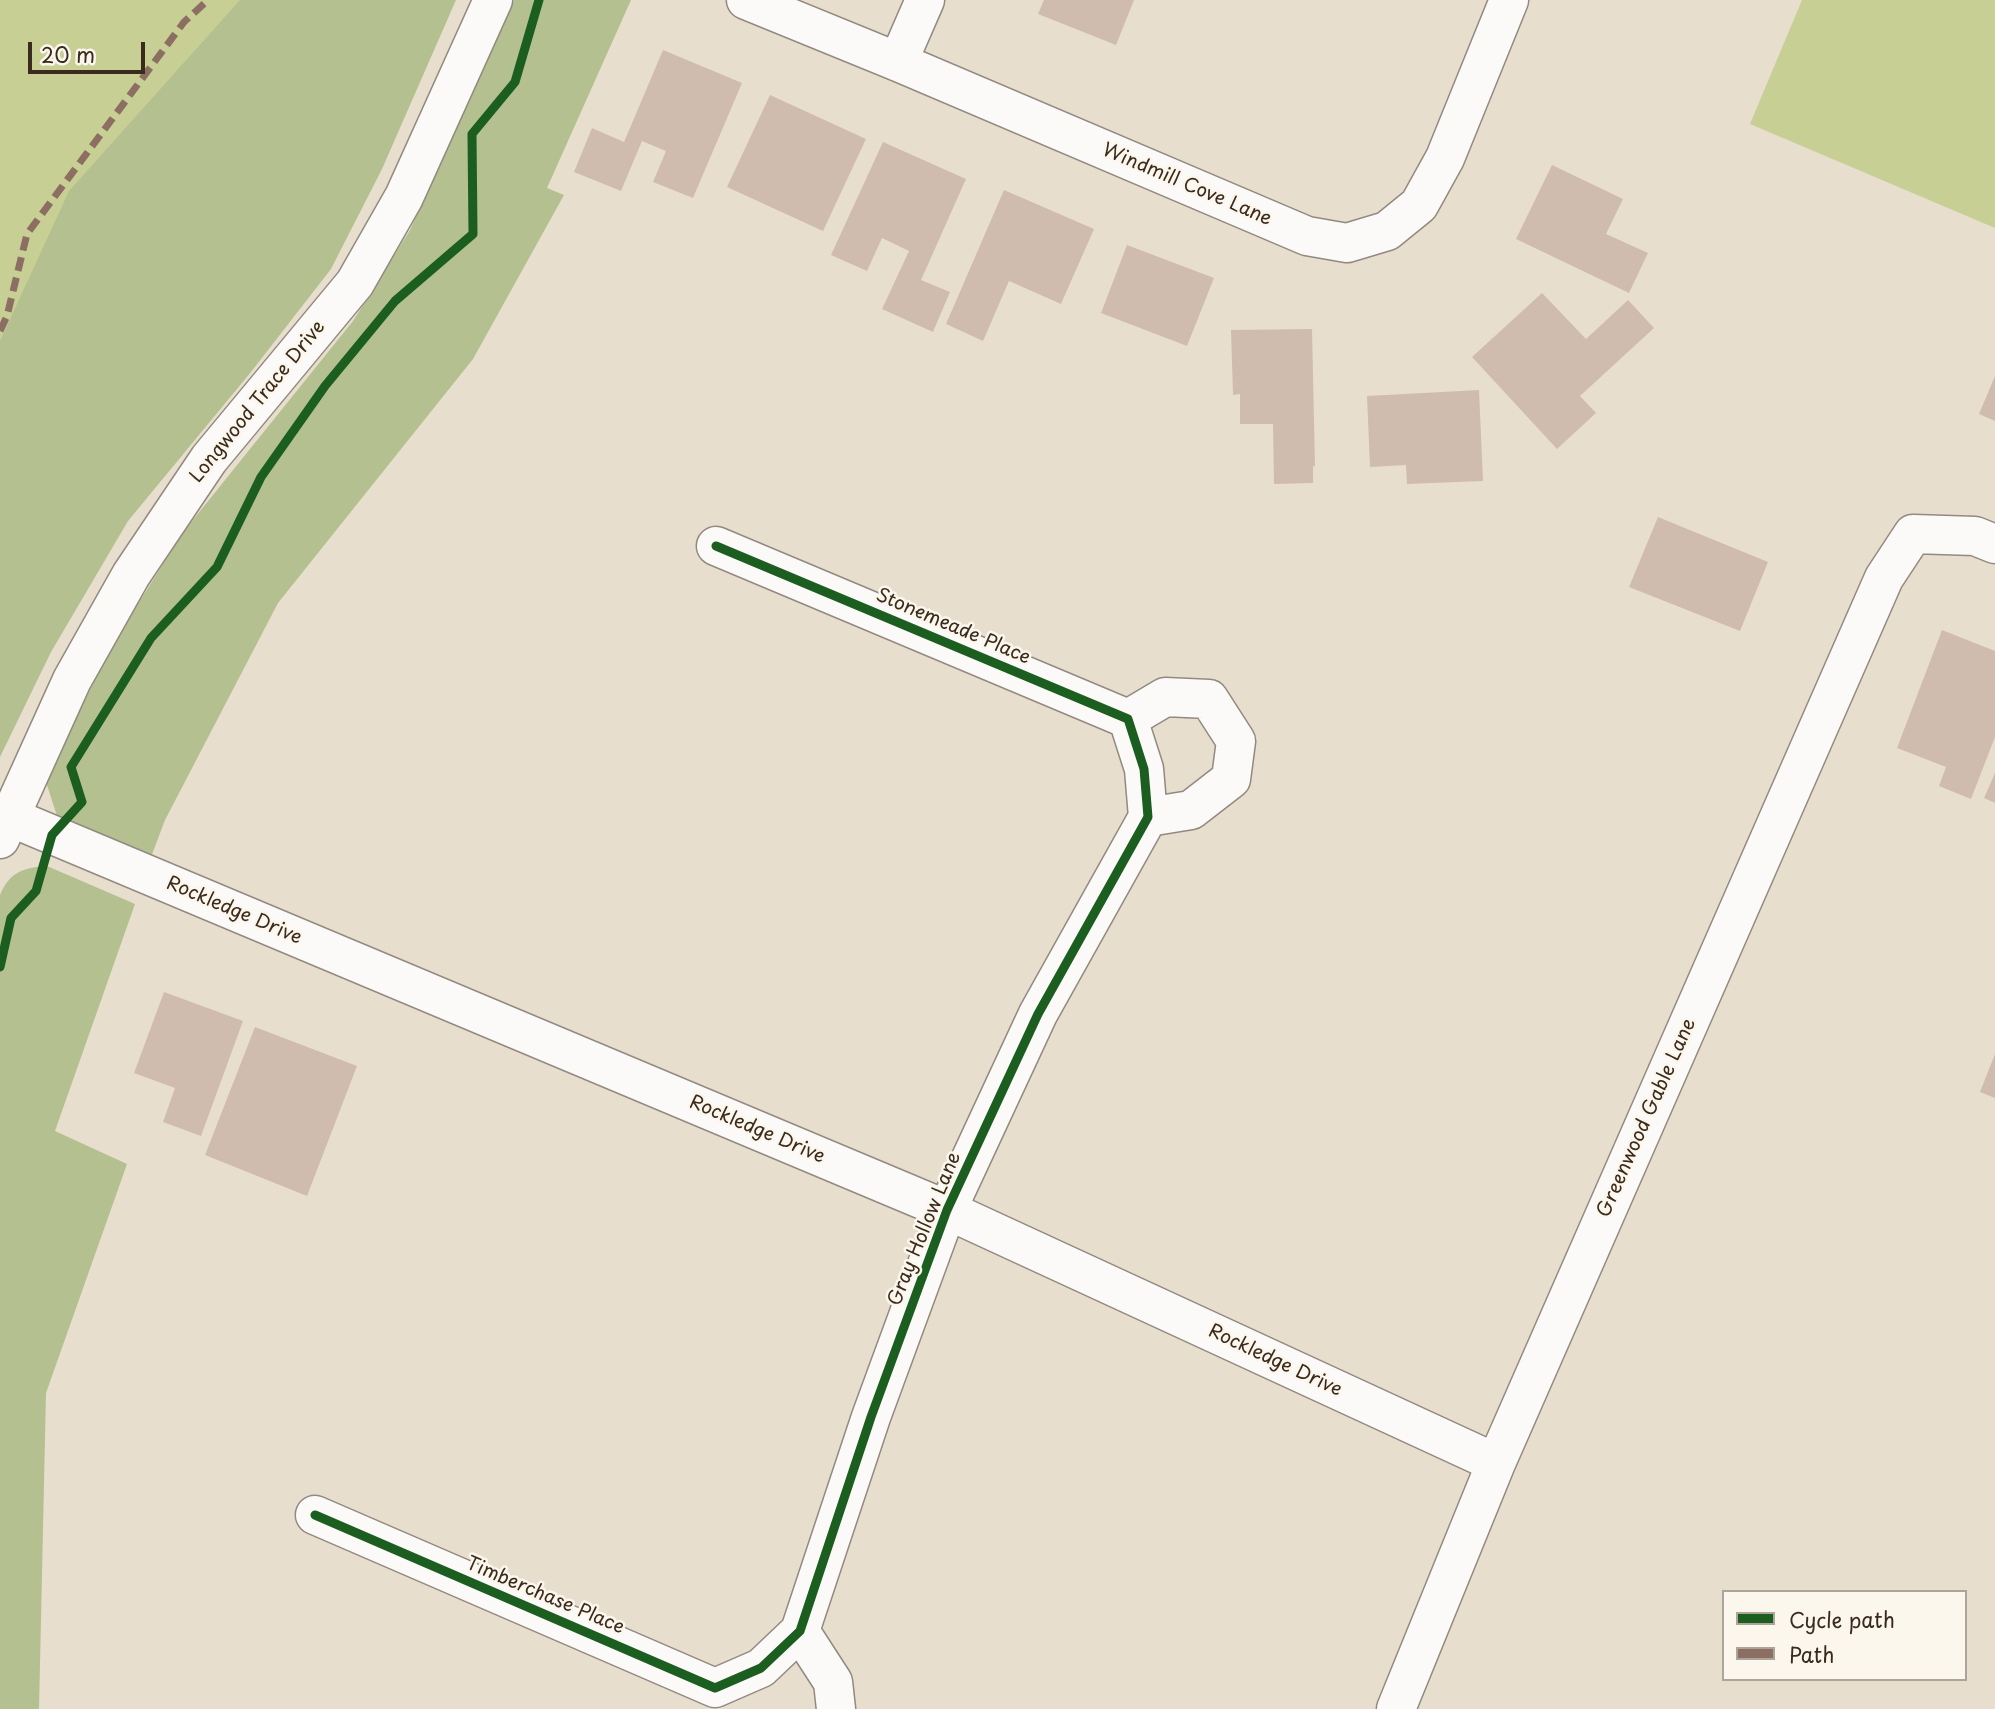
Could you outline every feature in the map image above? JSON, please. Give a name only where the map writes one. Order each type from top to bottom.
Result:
[{"type":"street","name":"Longwood Trace Drive","points":[[5,828],[72,680],[131,576],[209,459],[355,284],[404,197],[493,0]]},
{"type":"street","name":"Windmill Cove Lane","points":[[746,0],[1307,236],[1347,243],[1387,232],[1419,205],[1445,158],[1509,0]]},
{"type":"street","points":[[898,62],[925,0]]},
{"type":"street","name":"Greenwood Gable Lane","points":[[1396,1709],[1496,1463],[1884,578],[1913,534],[1975,536],[1995,544]]},
{"type":"street","name":"Stonemeade Place","points":[[716,546],[1128,719]]},
{"type":"street","points":[[1165,697],[1209,699],[1236,741],[1231,779],[1191,810],[1147,817],[1144,769],[1128,719],[1165,697]]},
{"type":"street","name":"Gray Hollow Lane","points":[[761,1668],[800,1631],[872,1417],[947,1210],[1038,1014],[1147,817]]},
{"type":"street","name":"Rockledge Drive","points":[[5,828],[947,1210],[1496,1463]]},
{"type":"street","name":"Timberchase Place","points":[[316,1515],[719,1699],[761,1668]]},
{"type":"street","points":[[800,1631],[833,1682],[836,1709]]},
{"type":"green space","points":[[0,0],[395,0],[0,626]]},
{"type":"green space","points":[[240,0],[456,0],[382,169],[331,269],[251,372],[128,521],[51,652],[0,757],[0,341],[69,191]]},
{"type":"green space","points":[[514,0],[631,0],[547,188],[564,195],[473,359],[278,603],[165,820],[151,857],[58,819],[46,782],[110,648],[184,531],[353,321],[410,230]]},
{"type":"green space","points":[[1802,0],[1995,0],[1995,228],[1750,124]]},
{"type":"green space","points":[[47,866],[135,904],[55,1131],[127,1164],[46,1393],[39,1709],[0,1709],[0,895],[8,881],[19,872]]},
{"type":"building","points":[[1044,0],[1134,0],[1116,45],[1038,14]]},
{"type":"building","points":[[663,50],[742,83],[693,198],[653,182],[666,151],[642,141],[621,191],[574,172],[592,128],[624,142]]},
{"type":"building","points":[[770,95],[866,139],[823,231],[727,187]]},
{"type":"building","points":[[883,142],[966,179],[921,280],[950,292],[933,332],[882,309],[909,251],[882,238],[867,271],[831,255]]},
{"type":"building","points":[[1552,165],[1623,199],[1606,234],[1648,253],[1629,293],[1516,239]]},
{"type":"building","points":[[1004,190],[1094,229],[1061,304],[1009,281],[983,341],[946,324]]},
{"type":"building","points":[[1127,245],[1214,278],[1187,346],[1101,313]]},
{"type":"building","points":[[1542,293],[1586,339],[1628,300],[1654,328],[1580,396],[1596,413],[1557,449],[1472,357]]},
{"type":"building","points":[[1312,329],[1315,466],[1313,483],[1274,484],[1273,424],[1240,424],[1240,394],[1233,395],[1231,330]]},
{"type":"building","points":[[1995,376],[1995,421],[1979,414]]},
{"type":"building","points":[[1479,390],[1483,481],[1407,484],[1406,465],[1370,467],[1367,396]]},
{"type":"building","points":[[1658,517],[1768,562],[1740,631],[1629,587]]},
{"type":"building","points":[[1942,630],[1995,651],[1995,737],[1971,799],[1939,786],[1946,767],[1897,748]]},
{"type":"building","points":[[1995,773],[1995,803],[1984,798]]},
{"type":"building","points":[[164,992],[243,1021],[201,1136],[163,1122],[175,1088],[134,1073]]},
{"type":"building","points":[[255,1027],[357,1066],[307,1196],[205,1155]]},
{"type":"building","points":[[1995,1054],[1995,1098],[1980,1092]]},
{"type":"marked path","points":[[0,331],[7,316],[27,234],[184,22],[208,0]]},
{"type":"cycle path","points":[[0,967],[11,918],[36,891],[52,835],[82,802],[71,767],[151,638],[217,567],[261,477],[325,386],[395,301],[473,234],[472,134],[515,82],[539,0]]},
{"type":"cycle path","points":[[315,1515],[715,1688],[761,1668],[800,1631],[871,1417],[947,1210],[1038,1014],[1148,817],[1144,769],[1128,719],[716,546]]}]
